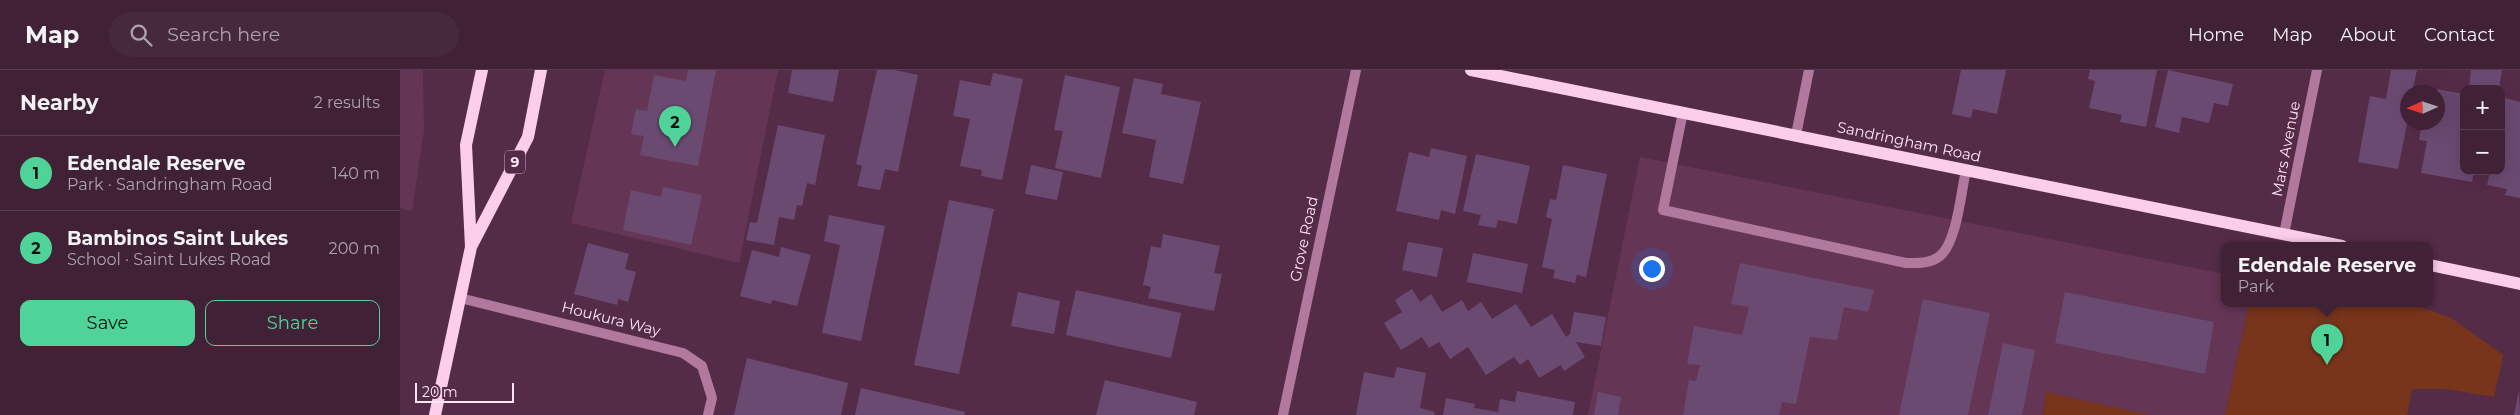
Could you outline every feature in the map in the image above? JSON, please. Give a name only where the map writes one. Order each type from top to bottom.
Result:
[{"type":"main road","name":"9","points":[[435,415],[471,247],[466,146],[482,70]]},
{"type":"main road","name":"9","points":[[471,247],[528,137],[541,70]]},
{"type":"main road","name":"Sandringham Road","points":[[1470,70],[2323,242]]},
{"type":"main road","points":[[2433,266],[2520,284]]},
{"type":"street","name":"Grove Road","points":[[1283,415],[1356,70]]},
{"type":"street","points":[[1796,135],[1809,70]]},
{"type":"street","name":"Mars Avenue","points":[[2284,234],[2317,70]]},
{"type":"street","points":[[1683,112],[1663,210],[1906,263],[1923,263],[1940,256],[1949,244],[1966,170]]},
{"type":"street","name":"Houkura Way","points":[[460,298],[683,352],[702,366],[712,398],[708,415]]},
{"type":"shaded area","points":[[400,70],[423,70],[424,130],[412,211],[400,208]]},
{"type":"shaded area","points":[[605,70],[778,70],[739,263],[571,223]]},
{"type":"shaded area","points":[[1640,157],[2221,273],[2221,307],[2248,307],[2225,415],[2149,415],[2046,392],[2043,415],[1588,415]]},
{"type":"shaded area","points":[[2248,307],[2420,307],[2451,318],[2503,355],[2494,397],[2446,389],[2412,389],[2407,415],[2225,415]]},
{"type":"shaded area","points":[[2046,392],[2149,415],[2043,415]]},
{"type":"building","points":[[688,70],[716,70],[698,166],[640,155],[644,136],[631,134],[636,109],[647,111],[654,75],[686,81]]},
{"type":"building","points":[[792,70],[839,70],[833,102],[788,93]]},
{"type":"building","points":[[877,70],[895,70],[918,75],[898,172],[885,169],[880,190],[857,186],[862,166],[856,164]]},
{"type":"building","points":[[1961,70],[2006,70],[1997,114],[1973,109],[1971,118],[1952,114]]},
{"type":"building","points":[[2090,70],[2157,70],[2146,127],[2120,122],[2122,115],[2089,108],[2095,81],[2088,79]]},
{"type":"building","points":[[2168,70],[2233,84],[2228,106],[2214,103],[2209,123],[2182,117],[2179,133],[2155,127]]},
{"type":"building","points":[[2391,70],[2417,70],[2414,85],[2400,85],[2400,130],[2406,130],[2398,169],[2358,162],[2370,96],[2386,99]]},
{"type":"building","points":[[2471,70],[2502,70],[2500,85],[2469,85]]},
{"type":"building","points":[[993,73],[1023,79],[1002,180],[981,176],[982,170],[960,166],[970,119],[953,116],[960,80],[990,86]]},
{"type":"building","points":[[1065,75],[1120,87],[1101,178],[1055,168],[1063,131],[1054,130]]},
{"type":"building","points":[[1134,78],[1163,84],[1161,94],[1201,102],[1183,184],[1149,177],[1156,140],[1122,133]]},
{"type":"building","points":[[2445,90],[2460,93],[2460,175],[2473,175],[2472,182],[2421,173],[2427,141],[2419,140],[2421,130],[2445,130]]},
{"type":"building","points":[[2505,98],[2520,102],[2520,198],[2505,195],[2507,189],[2487,185],[2489,175],[2505,175]]},
{"type":"building","points":[[778,125],[825,135],[815,185],[807,183],[802,206],[797,205],[794,220],[779,217],[774,245],[746,240],[750,222],[757,223]]},
{"type":"building","points":[[1431,148],[1467,156],[1455,214],[1441,210],[1439,220],[1396,211],[1409,152],[1429,157]]},
{"type":"building","points":[[1476,154],[1530,166],[1517,224],[1498,220],[1496,228],[1478,225],[1481,215],[1463,211]]},
{"type":"building","points":[[1031,165],[1063,172],[1057,200],[1025,194]]},
{"type":"building","points":[[1563,165],[1607,174],[1586,277],[1577,275],[1575,283],[1553,278],[1555,270],[1542,267],[1552,219],[1546,217],[1550,199],[1556,200]]},
{"type":"building","points":[[663,187],[702,195],[691,245],[623,230],[631,190],[661,197]]},
{"type":"building","points":[[949,200],[994,209],[959,374],[914,365]]},
{"type":"building","points":[[829,215],[885,226],[861,341],[822,333],[840,245],[824,241]]},
{"type":"building","points":[[1163,234],[1220,246],[1214,273],[1222,274],[1214,311],[1148,298],[1151,287],[1143,285],[1151,246],[1161,248]]},
{"type":"building","points":[[1408,242],[1443,248],[1437,277],[1402,270]]},
{"type":"building","points":[[588,243],[629,254],[625,269],[636,272],[628,302],[618,299],[617,305],[574,294]]},
{"type":"building","points":[[781,247],[811,255],[797,306],[772,300],[771,304],[740,296],[752,250],[779,257]]},
{"type":"building","points":[[1473,253],[1528,264],[1522,293],[1467,282]]},
{"type":"building","points":[[1740,263],[1874,290],[1868,312],[1844,307],[1837,340],[1810,337],[1796,404],[1782,402],[1779,415],[1683,415],[1689,380],[1696,381],[1700,365],[1687,364],[1694,326],[1742,335],[1749,307],[1731,304]]},
{"type":"building","points":[[1412,289],[1420,302],[1431,294],[1442,312],[1462,300],[1468,311],[1481,302],[1492,319],[1516,304],[1531,327],[1552,314],[1566,337],[1570,334],[1574,312],[1606,317],[1601,346],[1576,342],[1585,357],[1564,371],[1561,365],[1539,378],[1528,359],[1520,365],[1514,357],[1486,375],[1468,347],[1450,359],[1439,342],[1429,348],[1422,337],[1401,350],[1384,323],[1402,312],[1395,300]]},
{"type":"building","points":[[1076,290],[1181,313],[1171,358],[1066,335]]},
{"type":"building","points":[[1018,292],[1060,301],[1054,334],[1011,326]]},
{"type":"building","points":[[2065,292],[2214,322],[2205,374],[2055,343]]},
{"type":"building","points":[[1923,299],[1990,313],[1968,415],[1899,415]]},
{"type":"building","points":[[2003,343],[2035,350],[2022,415],[1988,415]]},
{"type":"building","points":[[747,358],[848,383],[841,415],[734,415]]},
{"type":"building","points":[[1397,367],[1426,373],[1420,408],[1435,412],[1434,415],[1356,415],[1364,372],[1394,378]]},
{"type":"building","points":[[1105,380],[1197,402],[1194,415],[1096,415]]},
{"type":"building","points":[[861,388],[965,412],[964,415],[855,415]]},
{"type":"building","points":[[2519,390],[2520,415],[2514,415]]},
{"type":"building","points":[[1517,391],[1575,402],[1573,415],[1443,415],[1446,398],[1475,404],[1474,408],[1498,412],[1500,399],[1515,402]]},
{"type":"building","points":[[1598,392],[1621,397],[1618,415],[1594,415]]},
{"type":"place","name":"Bambinos Saint Lukes","points":[[675,147]]},
{"type":"place","name":"Edendale Reserve","points":[[2327,365]]}]
